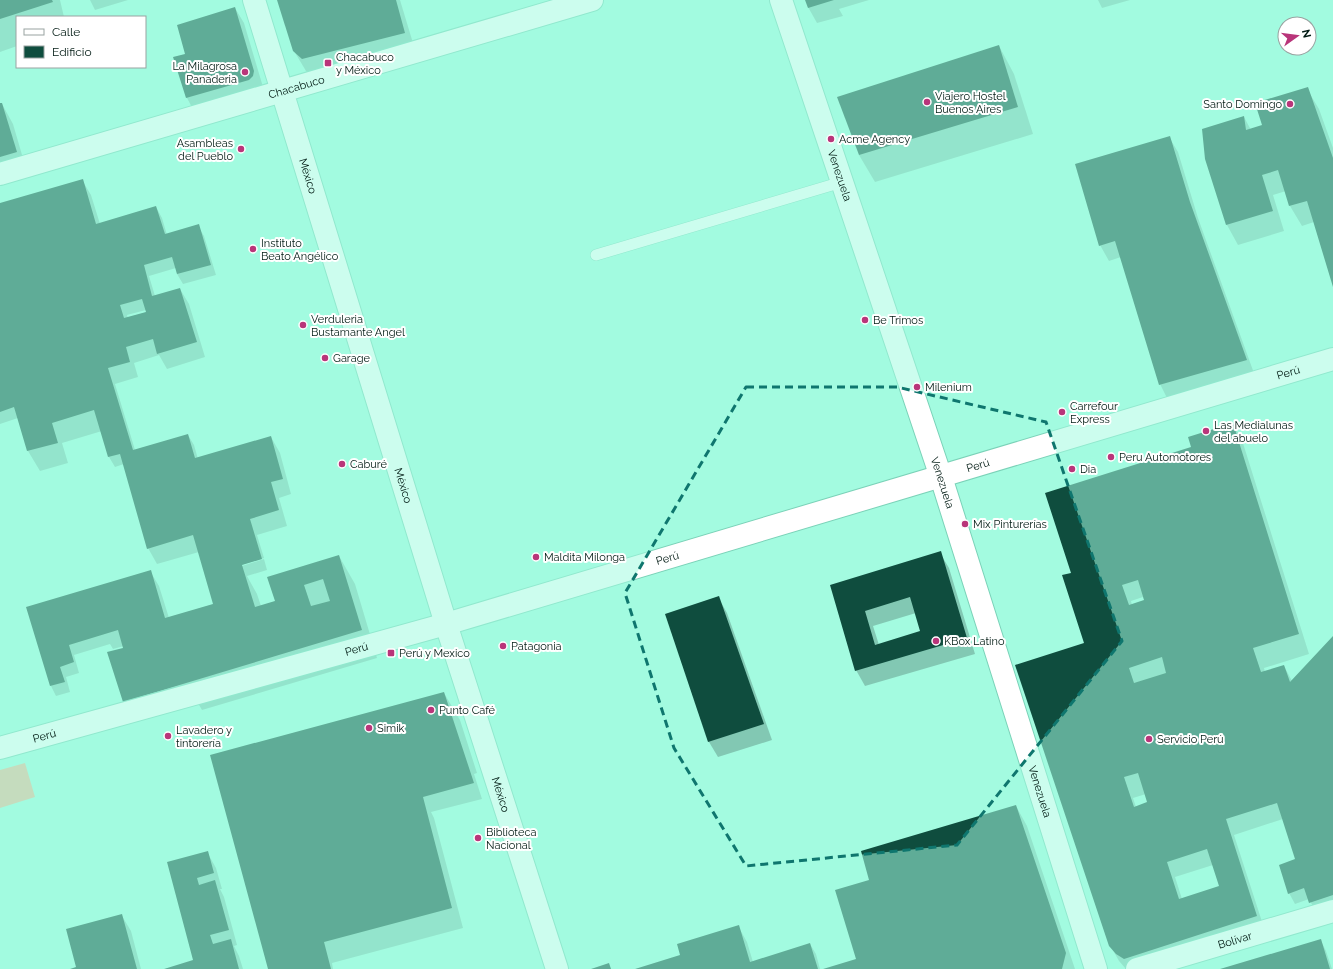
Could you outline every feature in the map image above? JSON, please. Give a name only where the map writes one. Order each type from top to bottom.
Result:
[{"type":"street","name":"México","points":[[254,0],[446,624],[558,969]]},
{"type":"street","name":"Chacabuco","points":[[0,174],[592,0]]},
{"type":"street","name":"Venezuela","points":[[781,0],[941,477],[1096,969]]},
{"type":"street","name":"Perú","points":[[0,748],[446,624],[1333,359]]},
{"type":"street","name":"Bolívar","points":[[1137,969],[1333,911]]},
{"type":"lane","points":[[596,255],[842,182]]},
{"type":"highlighted area","points":[[746,387],[897,387],[1046,422],[1122,641],[957,845],[746,866],[674,748],[625,593]]},
{"type":"shaded area","points":[[25,763],[35,797],[0,808],[0,770]]},
{"type":"building","points":[[0,0],[52,0],[53,2],[0,19]]},
{"type":"building","points":[[277,0],[396,0],[405,33],[302,59],[293,51]]},
{"type":"building","points":[[805,0],[834,0],[808,8]]},
{"type":"building","points":[[235,7],[254,71],[253,76],[249,80],[186,98],[173,57],[185,54],[177,25]]},
{"type":"building","name":"Viajero Hostel Buenos Aires","points":[[999,45],[1018,107],[859,155],[837,97]]},
{"type":"building","points":[[1308,87],[1333,158],[1333,287],[1307,201],[1289,206],[1278,170],[1262,175],[1273,211],[1226,225],[1205,159],[1202,129],[1244,116],[1246,130],[1262,125],[1255,103]]},
{"type":"building","points":[[0,103],[2,103],[17,152],[0,157]]},
{"type":"building","points":[[1170,136],[1190,202],[1247,360],[1159,385],[1115,241],[1099,246],[1075,164]]},
{"type":"building","points":[[83,179],[96,224],[156,206],[165,234],[199,224],[211,265],[177,274],[172,257],[144,265],[152,296],[180,288],[197,342],[157,354],[153,339],[126,347],[130,362],[108,368],[133,450],[188,434],[195,458],[271,436],[283,479],[271,482],[279,510],[250,519],[262,559],[242,565],[255,607],[275,601],[267,577],[339,555],[362,630],[123,702],[107,652],[123,648],[118,630],[69,645],[74,662],[60,667],[65,682],[50,686],[26,607],[151,570],[165,618],[213,604],[193,535],[147,549],[120,454],[108,457],[94,410],[52,423],[58,443],[27,451],[14,407],[0,412],[0,203]],"holes":[[[142,299],[146,312],[124,318],[120,305]],[[323,579],[330,601],[311,606],[304,585]]]},
{"type":"building","points":[[1233,423],[1299,634],[1253,648],[1261,672],[1284,665],[1290,682],[1333,636],[1333,895],[1309,903],[1304,888],[1288,894],[1279,865],[1295,859],[1277,803],[1226,819],[1257,916],[1124,959],[1116,954],[1109,946],[1015,665],[1084,643],[1062,575],[1071,573],[1045,493],[1191,447],[1188,437]],"holes":[[[1138,580],[1144,600],[1129,605],[1122,585]],[[1162,657],[1166,673],[1134,683],[1129,668]],[[1138,773],[1147,802],[1134,807],[1124,777]],[[1207,849],[1219,886],[1179,899],[1167,862]]]},
{"type":"building","points":[[941,551],[967,638],[855,671],[830,585]],"holes":[[[910,597],[920,631],[875,645],[865,611]]]},
{"type":"building","points":[[719,596],[764,724],[708,742],[665,614]]},
{"type":"building","points":[[444,692],[474,783],[423,797],[452,908],[324,942],[331,969],[268,969],[210,755]]},
{"type":"building","points":[[1016,805],[1066,953],[1062,969],[823,969],[856,959],[835,890],[869,880],[861,851]]},
{"type":"building","points":[[208,851],[214,873],[197,878],[199,885],[215,880],[229,930],[210,935],[213,944],[231,939],[239,969],[164,969],[193,960],[167,862]]},
{"type":"building","points":[[122,914],[137,969],[70,969],[76,967],[66,929]]},
{"type":"building","points":[[739,925],[750,962],[810,943],[818,969],[635,969],[680,955],[677,944]]},
{"type":"building","points":[[1321,939],[1330,969],[1220,969]]},
{"type":"building","points":[[609,963],[611,969],[591,969]]},
{"type":"place","name":"Chacabuco y México","points":[[328,63]]},
{"type":"place","name":"La Milagrosa Panaderia","points":[[245,72]]},
{"type":"place","name":"Viajero Hostel Buenos Aires","points":[[927,102]]},
{"type":"place","name":"Santo Domingo","points":[[1290,104]]},
{"type":"place","name":"Acme Agency","points":[[831,139]]},
{"type":"place","name":"Asambleas del Pueblo","points":[[241,149]]},
{"type":"place","name":"Instituto Beato Angélico","points":[[253,249]]},
{"type":"place","name":"Be Trimos","points":[[865,320]]},
{"type":"place","name":"Verduleria Bustamante Angel","points":[[303,325]]},
{"type":"place","name":"Garage","points":[[325,358]]},
{"type":"place","name":"Milenium","points":[[917,387]]},
{"type":"place","name":"Carrefour Express","points":[[1062,412]]},
{"type":"place","name":"Las Medialunas del abuelo","points":[[1206,431]]},
{"type":"place","name":"Peru Automotores","points":[[1111,457]]},
{"type":"place","name":"Caburé","points":[[342,464]]},
{"type":"place","name":"Dia","points":[[1072,469]]},
{"type":"place","name":"Mix Pinturerías","points":[[965,524]]},
{"type":"place","name":"Maldita Milonga","points":[[536,557]]},
{"type":"place","name":"KBox Latino","points":[[936,641]]},
{"type":"place","name":"Patagonia","points":[[503,646]]},
{"type":"place","name":"Perú y Mexico","points":[[391,653]]},
{"type":"place","name":"Punto Café","points":[[431,710]]},
{"type":"place","name":"Simik","points":[[369,728]]},
{"type":"place","name":"Lavadero y tintorería","points":[[168,736]]},
{"type":"place","name":"Servicio Perú","points":[[1149,739]]},
{"type":"place","name":"Biblioteca Nacional","points":[[478,838]]}]
